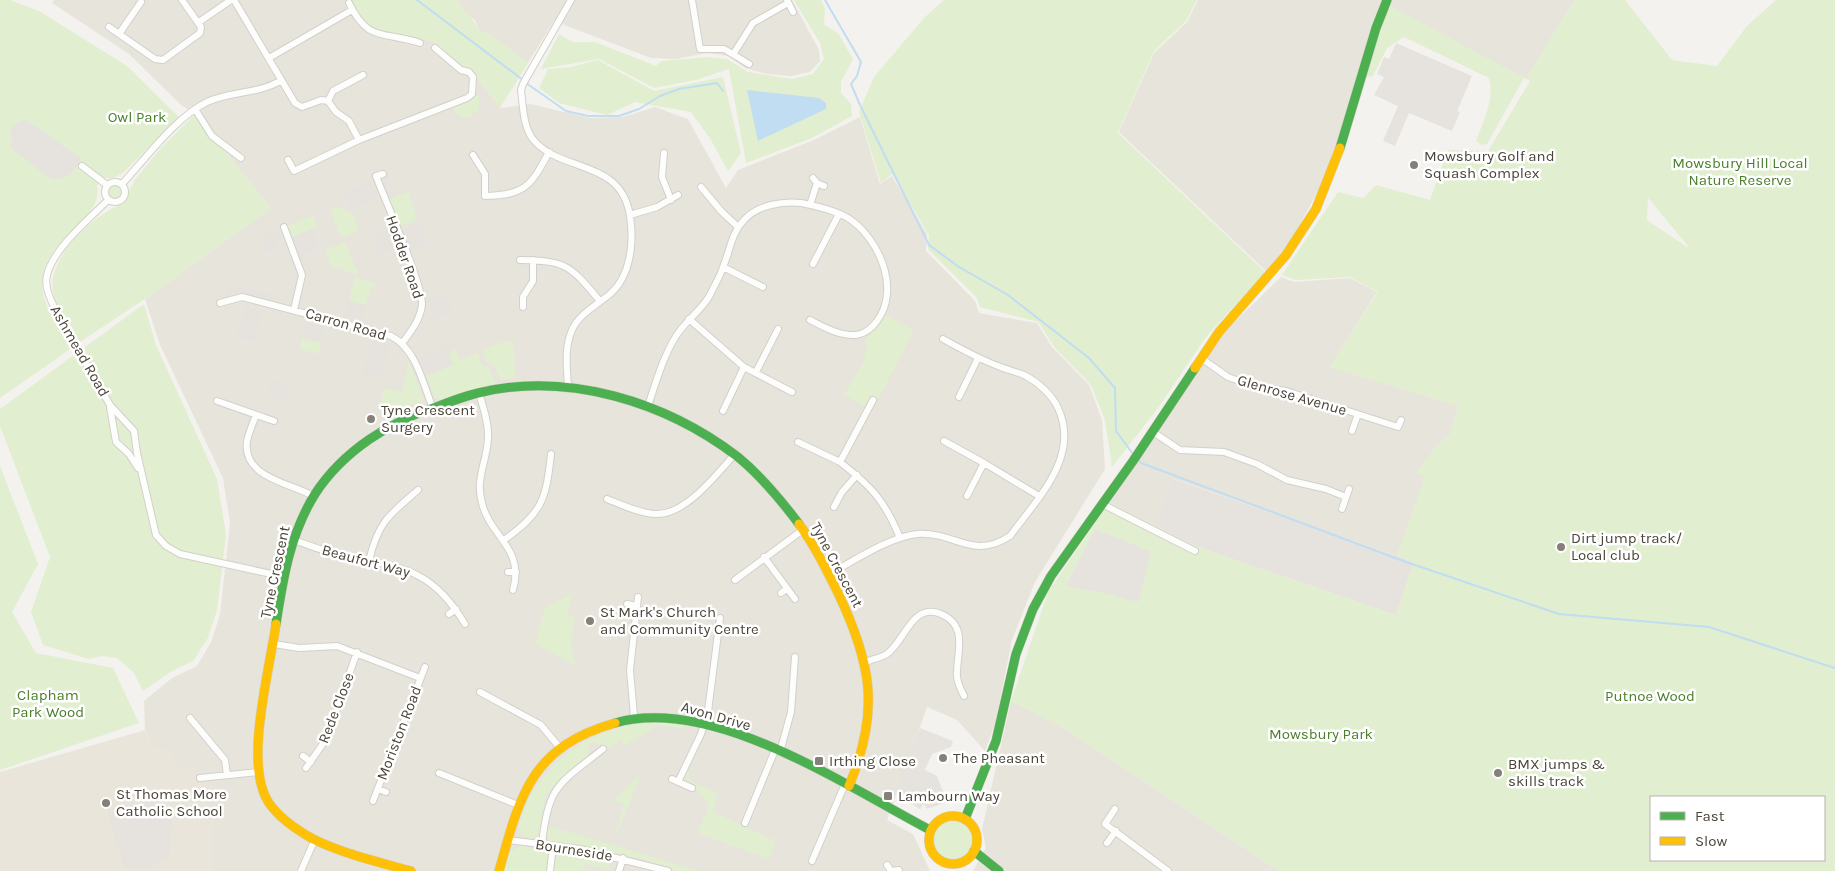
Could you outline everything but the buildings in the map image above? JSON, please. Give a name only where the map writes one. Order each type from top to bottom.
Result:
[{"type":"street","points":[[109,27],[155,59],[163,60],[200,33],[201,27],[182,0]]},
{"type":"street","points":[[198,22],[220,3],[232,0],[295,103],[302,107],[321,100],[328,100]]},
{"type":"street","points":[[568,386],[567,350],[573,328],[610,293],[626,270],[630,257],[630,215],[620,193],[600,172],[549,152],[532,137],[526,128],[523,103],[524,81],[571,0]]},
{"type":"street","points":[[692,0],[700,49],[724,49],[734,53],[749,64]]},
{"type":"street","points":[[965,819],[996,741],[1016,654],[1033,609],[1051,576],[1153,432],[1200,358],[1219,332],[1286,255],[1316,209],[1334,166],[1376,28],[1387,0]]},
{"type":"street","points":[[734,53],[753,23],[787,1],[793,12]]},
{"type":"street","points":[[119,34],[141,2]]},
{"type":"street","points":[[269,58],[350,6],[362,24],[372,33],[420,43]]},
{"type":"street","points":[[288,160],[294,171],[359,140],[467,98],[472,94],[474,76],[469,72],[460,70],[435,48]]},
{"type":"street","points":[[328,100],[334,91],[363,75]]},
{"type":"street","name":"Ashmead Road","points":[[280,81],[259,91],[221,97],[195,110],[178,124],[122,184],[126,191],[123,199],[116,203],[108,200],[61,249],[52,262],[47,285],[56,312],[110,405],[134,431],[156,535],[166,546],[180,554],[285,578]]},
{"type":"street","points":[[328,100],[336,112],[349,121],[359,140]]},
{"type":"street","points":[[195,110],[212,136],[241,158]]},
{"type":"street","points":[[473,155],[485,174],[485,196],[503,196],[516,194],[525,188],[549,152]]},
{"type":"street","points":[[664,153],[662,177],[671,200]]},
{"type":"street","points":[[82,166],[107,185]]},
{"type":"street","name":"Hodder Road","points":[[383,174],[376,176],[422,301],[419,320],[403,342]]},
{"type":"street","points":[[810,205],[815,180],[824,186]]},
{"type":"street","points":[[108,200],[104,193],[107,185],[115,181],[122,184]]},
{"type":"street","points":[[701,187],[721,211],[738,227]]},
{"type":"street","points":[[630,215],[657,208],[678,195]]},
{"type":"street","points":[[648,406],[667,352],[677,335],[708,297],[723,267],[738,227],[746,217],[770,206],[783,203],[810,205],[839,214],[859,228],[878,252],[886,277],[887,288],[884,310],[866,332],[857,335],[836,332],[810,320]]},
{"type":"street","points":[[813,264],[839,214]]},
{"type":"street","points":[[284,227],[302,275],[294,310]]},
{"type":"street","points":[[520,260],[561,263],[570,267],[600,301]]},
{"type":"street","points":[[522,307],[523,297],[533,281],[533,260]]},
{"type":"street","points":[[723,267],[763,287]]},
{"type":"street","name":"Carron Road","points":[[220,303],[242,297],[390,336],[403,342],[409,351],[432,406]]},
{"type":"street","points":[[689,320],[744,367],[792,392]]},
{"type":"street","points":[[756,372],[778,329]]},
{"type":"street","points":[[829,574],[900,538],[926,534],[974,546],[985,547],[999,543],[1010,536],[1053,476],[1063,454],[1065,440],[1061,415],[1053,400],[1039,384],[1025,376],[978,358],[943,339]]},
{"type":"street","points":[[959,397],[978,358]]},
{"type":"street","name":"Glenrose Avenue","points":[[1200,358],[1236,380],[1253,386],[1286,391],[1398,427],[1401,420]]},
{"type":"street","points":[[723,411],[744,367]]},
{"type":"street","name":"Tyne Crescent","points":[[411,871],[315,839],[292,825],[268,803],[259,772],[260,728],[285,578],[294,540],[303,515],[313,496],[334,469],[352,451],[378,432],[432,406],[479,393],[538,385],[568,386],[603,392],[670,414],[702,431],[756,472],[804,529],[829,574],[866,662],[870,686],[868,731],[859,764],[847,785]]},
{"type":"street","points":[[479,393],[487,425],[488,440],[480,476],[482,505],[514,560],[516,572],[513,590]]},
{"type":"street","points":[[840,462],[874,400]]},
{"type":"street","points":[[223,401],[274,421]]},
{"type":"street","name":"Ashmead Road","points":[[110,405],[116,442],[129,454],[142,473]]},
{"type":"street","name":"Glenrose Avenue","points":[[1352,430],[1358,414]]},
{"type":"street","points":[[256,415],[247,441],[251,459],[260,473],[271,480],[298,487],[313,496]]},
{"type":"street","points":[[1153,432],[1180,450],[1224,452],[1257,464],[1287,480],[1326,489],[1346,497]]},
{"type":"street","points":[[944,441],[1039,496]]},
{"type":"street","points":[[798,442],[840,462],[869,485],[880,498],[900,538]]},
{"type":"street","points":[[504,540],[532,518],[542,502],[548,482],[551,454]]},
{"type":"street","points":[[606,499],[648,513],[658,514],[672,511],[688,503],[734,455]]},
{"type":"street","points":[[967,496],[984,463]]},
{"type":"street","points":[[834,507],[842,492],[857,475]]},
{"type":"street","points":[[1342,509],[1349,489]]},
{"type":"street","points":[[369,561],[379,528],[385,519],[418,490]]},
{"type":"street","points":[[1102,504],[1195,551]]},
{"type":"street","points":[[736,580],[764,557],[804,529]]},
{"type":"street","name":"Beaufort Way","points":[[294,540],[343,556],[392,565],[419,576],[442,592],[465,624]]},
{"type":"street","points":[[764,557],[795,599]]},
{"type":"street","points":[[508,572],[516,572]]},
{"type":"street","points":[[781,594],[788,589]]},
{"type":"street","points":[[634,716],[630,670],[638,597]]},
{"type":"street","points":[[627,604],[637,606]]},
{"type":"street","points":[[449,614],[456,609]]},
{"type":"street","points":[[866,662],[888,654],[916,616],[939,613],[950,619],[960,635],[961,646],[956,671],[957,680],[964,696]]},
{"type":"street","points":[[678,782],[704,724],[712,687],[720,618]]},
{"type":"street","name":"Moriston Road","points":[[274,644],[298,648],[337,646],[357,652],[420,678]]},
{"type":"street","name":"Rede Close","points":[[306,768],[327,738],[357,652]]},
{"type":"street","points":[[745,823],[778,751],[791,712],[795,657]]},
{"type":"street","name":"Moriston Road","points":[[373,801],[425,667]]},
{"type":"street","points":[[480,692],[541,725],[560,748]]},
{"type":"street","name":"Avon Drive","points":[[499,871],[518,805],[532,779],[543,764],[579,734],[603,723],[634,716],[657,715],[704,724],[778,751],[847,785],[930,830]]},
{"type":"street","points":[[190,718],[225,760],[227,775]]},
{"type":"street","points":[[542,844],[546,811],[552,795],[559,784],[603,749]]},
{"type":"street","name":"Rede Close","points":[[303,756],[311,762]]},
{"type":"street","points":[[200,778],[259,772]]},
{"type":"street","points":[[439,773],[518,805]]},
{"type":"street","points":[[672,779],[692,788]]},
{"type":"street","points":[[812,861],[847,785]]},
{"type":"street","name":"Moriston Road","points":[[378,788],[386,792]]},
{"type":"street","points":[[1115,809],[1105,824],[1168,871]]},
{"type":"street","points":[[948,816],[965,819],[974,828],[976,836],[974,851],[964,861],[943,866],[932,852],[928,838],[930,830],[934,824],[948,816]]},
{"type":"street","points":[[1107,843],[1116,831]]},
{"type":"street","points":[[301,871],[315,839]]},
{"type":"street","name":"Bourneside","points":[[508,840],[622,858],[668,871]]},
{"type":"street","points":[[550,871],[553,846]]},
{"type":"street","points":[[974,851],[999,871]]},
{"type":"street","points":[[619,871],[622,858]]},
{"type":"street","points":[[887,865],[891,871],[899,870]]},
{"type":"shaded area","points":[[54,0],[352,0],[378,31],[433,41],[475,75],[500,108],[530,104],[590,118],[623,117],[655,107],[688,119],[726,188],[738,170],[814,140],[860,117],[880,184],[892,176],[927,234],[926,251],[975,301],[979,313],[1037,323],[1052,347],[1089,385],[1102,420],[1105,469],[1035,582],[1012,640],[995,724],[985,751],[957,720],[927,707],[887,820],[913,834],[930,871],[213,871],[213,810],[176,769],[170,753],[152,747],[145,730],[144,701],[172,678],[197,666],[211,642],[220,615],[230,523],[223,478],[160,345],[145,299],[271,208],[195,114],[181,105],[129,54],[52,3]]},
{"type":"shaded area","points":[[458,0],[792,0],[819,50],[820,61],[810,72],[791,76],[767,74],[745,68],[728,56],[707,53],[676,59],[651,58],[554,21],[528,63],[488,33],[479,31],[475,20],[465,14]]},
{"type":"shaded area","points":[[1198,0],[1575,0],[1526,79],[1382,3],[1370,31],[1342,129],[1322,184],[1291,240],[1266,271],[1119,132],[1154,53],[1187,22]]},
{"type":"shaded area","points":[[1396,43],[1472,76],[1457,111],[1460,112],[1452,131],[1409,113],[1395,146],[1383,141],[1398,106],[1374,95],[1384,77],[1377,74],[1384,57],[1389,59]]},
{"type":"shaded area","points":[[27,120],[82,159],[69,176],[52,180],[11,148],[10,144],[13,140],[10,135],[12,127],[19,121]]},
{"type":"shaded area","points":[[386,171],[395,196],[389,199],[382,180],[374,182],[372,177]]},
{"type":"shaded area","points":[[370,182],[377,200],[351,210],[344,192]]},
{"type":"shaded area","points":[[420,223],[428,243],[410,249],[403,230]]},
{"type":"shaded area","points":[[312,230],[320,249],[299,257],[292,238]]},
{"type":"shaded area","points":[[389,230],[396,248],[379,255],[372,236]]},
{"type":"shaded area","points":[[266,232],[280,236],[276,253],[262,249]]},
{"type":"shaded area","points":[[1281,277],[1294,282],[1350,278],[1377,292],[1330,367],[1459,406],[1450,435],[1438,444],[1417,473],[1426,476],[1397,556],[1174,479],[1155,527],[1110,502],[1224,332]]},
{"type":"shaded area","points":[[243,287],[278,296],[276,303],[245,295],[227,298],[226,291]]},
{"type":"shaded area","points":[[445,294],[452,312],[435,319],[428,301]]},
{"type":"shaded area","points":[[348,301],[366,306],[363,320],[344,316]]},
{"type":"shaded area","points":[[245,306],[263,311],[254,342],[236,337]]},
{"type":"shaded area","points":[[305,322],[324,326],[320,342],[301,337]]},
{"type":"shaded area","points":[[372,339],[390,344],[381,381],[362,376]]},
{"type":"shaded area","points":[[445,346],[452,364],[427,374],[419,357]]},
{"type":"shaded area","points":[[271,379],[290,386],[286,402],[266,395]]},
{"type":"shaded area","points":[[1173,479],[1414,562],[1396,615],[1198,547],[1155,527]]},
{"type":"shaded area","points":[[1095,529],[1151,552],[1138,602],[1066,586]]},
{"type":"shaded area","points":[[1011,701],[1064,728],[1279,871],[973,871],[986,848],[982,829]]},
{"type":"shaded area","points":[[920,728],[953,741],[951,747],[932,754],[925,770],[937,776],[947,802],[927,809],[924,804],[920,809],[905,800],[907,795],[896,790]]},
{"type":"shaded area","name":"St Thomas More Catholic School","points":[[145,730],[152,747],[166,748],[170,753],[176,769],[191,765],[199,772],[200,781],[206,780],[213,810],[213,871],[0,871],[0,772]]},
{"type":"shaded area","points":[[150,799],[164,803],[172,822],[169,857],[148,869],[124,867],[107,812]]},
{"type":"green space","name":"Owl Park","points":[[0,0],[10,0],[39,11],[127,66],[179,117],[123,173],[113,178],[104,178],[97,186],[97,199],[90,211],[47,262],[42,278],[44,297],[52,317],[72,348],[0,398]]},
{"type":"green space","points":[[352,0],[458,0],[479,31],[488,33],[528,63],[500,108],[475,75],[433,41],[378,31],[364,24]]},
{"type":"green space","points":[[794,0],[821,0],[825,8],[824,25],[838,33],[853,59],[841,82],[841,93],[851,104],[852,116],[812,138],[746,163],[729,69],[696,80],[654,88],[599,59],[541,69],[559,34],[573,42],[595,42],[656,66],[661,61],[707,57],[727,59],[748,72],[792,79],[813,74],[824,59],[820,43]]},
{"type":"green space","points":[[944,0],[1197,0],[1186,21],[1154,51],[1118,133],[1265,272],[1206,337],[1158,408],[1112,467],[1105,420],[1091,385],[1055,348],[1038,322],[980,307],[977,298],[928,249],[929,235],[892,174],[881,183],[859,112],[874,77],[924,18]]},
{"type":"green space","points":[[1575,0],[1625,0],[1672,60],[1717,66],[1747,26],[1776,0],[1835,0],[1835,871],[1279,871],[1064,728],[1011,701],[1048,592],[1110,502],[1198,547],[1396,615],[1414,562],[1397,556],[1425,476],[1416,473],[1438,444],[1450,435],[1459,406],[1329,367],[1378,292],[1350,277],[1296,280],[1282,275],[1338,192],[1363,198],[1376,185],[1430,200],[1448,150],[1488,151],[1530,81],[1526,79]],"holes":[[[1648,198],[1688,246],[1647,220]]]},
{"type":"green space","points":[[1389,5],[1524,78],[1487,144],[1482,145],[1476,141],[1489,102],[1489,78],[1404,37],[1387,48],[1373,76],[1364,78],[1376,36]]},
{"type":"green space","points":[[598,60],[654,91],[723,77],[741,153],[728,171],[711,140],[691,112],[635,102],[607,115],[559,103],[539,88],[548,69],[571,67]]},
{"type":"green space","points":[[475,95],[479,96],[479,109],[469,118],[461,117],[455,113],[452,108],[473,100]]},
{"type":"green space","points":[[195,114],[271,208],[145,299],[80,342],[64,317],[55,298],[53,278],[57,265],[75,238],[100,216],[123,204],[134,181],[160,149]]},
{"type":"green space","points":[[111,185],[117,185],[121,192],[117,199],[111,199],[107,195],[107,189]]},
{"type":"green space","points":[[408,192],[418,219],[398,227],[388,200]]},
{"type":"green space","points":[[338,207],[351,212],[359,231],[341,238],[330,210]]},
{"type":"green space","points":[[313,216],[317,226],[293,237],[287,226]]},
{"type":"green space","points":[[345,242],[359,275],[337,268],[332,269],[325,250]]},
{"type":"green space","points":[[355,277],[377,284],[370,290],[366,305],[349,300]]},
{"type":"green space","points":[[144,304],[156,345],[217,479],[226,535],[217,610],[208,638],[193,661],[172,671],[143,691],[134,673],[117,658],[101,656],[89,659],[43,645],[31,612],[50,557],[0,426],[0,409]]},
{"type":"green space","points":[[885,315],[914,330],[879,398],[871,395],[865,406],[844,395],[863,361],[867,346],[866,338],[880,325]]},
{"type":"green space","points":[[302,338],[322,343],[318,354],[299,349]]},
{"type":"green space","points":[[506,341],[513,341],[516,378],[500,380],[494,365],[487,363],[482,350]]},
{"type":"green space","points":[[455,348],[459,360],[478,353],[482,365],[488,367],[497,385],[441,399],[435,398],[427,376],[453,365],[449,353]]},
{"type":"green space","points":[[408,359],[424,400],[397,412],[379,406],[384,388],[401,392],[408,368]]},
{"type":"green space","name":"Clapham Park Wood","points":[[0,466],[38,564],[12,612],[36,653],[113,668],[139,723],[0,770]]},
{"type":"green space","points":[[573,593],[567,612],[575,619],[571,641],[575,665],[535,644],[545,608]]},
{"type":"green space","points":[[656,722],[685,725],[684,729],[659,725],[624,746],[621,740],[608,750],[602,744],[592,743],[588,746],[590,750],[583,760],[553,786],[546,796],[541,817],[540,833],[532,839],[522,836],[518,826],[532,794],[555,764],[569,752],[601,734],[637,724]]},
{"type":"green space","points":[[688,769],[690,781],[717,793],[714,812],[776,841],[769,859],[698,833],[709,804],[685,778]]},
{"type":"green space","points":[[639,776],[614,841],[624,804],[613,801]]},
{"type":"green space","points":[[952,820],[966,826],[972,840],[966,854],[952,860],[938,854],[932,840],[938,826]]},
{"type":"green space","points":[[553,827],[699,871],[677,871],[638,858],[550,841],[546,835],[548,829]]},
{"type":"green space","points":[[521,846],[546,849],[549,857],[547,871],[503,871],[508,853]]},
{"type":"green space","points":[[564,850],[574,851],[576,855],[580,856],[583,853],[610,858],[609,870],[585,864],[583,871],[553,871],[555,856],[563,853]]},
{"type":"water","points":[[747,90],[819,98],[826,103],[826,109],[758,141]]},
{"type":"waterway","points":[[417,0],[523,80]]},
{"type":"waterway","points":[[825,0],[861,62],[857,76],[851,84],[929,245],[959,267],[1008,295],[1089,358],[1115,388],[1116,431],[1133,454]]},
{"type":"waterway","points":[[526,83],[566,111],[588,116],[619,116],[639,109],[660,96],[679,89],[717,83],[723,91]]},
{"type":"waterway","points":[[1138,459],[1141,463],[1406,562],[1559,614],[1709,627],[1835,668]]},
{"type":"traffic: fast","points":[[1340,148],[1376,28],[1387,0]]},
{"type":"traffic: fast","points":[[965,819],[996,741],[1016,654],[1033,609],[1051,576],[1133,461],[1195,368]]},
{"type":"traffic: fast","points":[[276,624],[285,574],[299,525],[306,509],[326,478],[354,451],[386,429],[421,412],[478,393],[512,387],[546,386],[581,389],[615,396],[648,407],[680,421],[738,457],[755,472],[799,524]]},
{"type":"traffic: fast","points":[[615,723],[653,718],[693,722],[735,733],[819,769],[930,830]]},
{"type":"traffic: fast","points":[[974,851],[999,871]]},
{"type":"traffic: slow","points":[[1195,368],[1219,332],[1286,255],[1316,209],[1340,148]]},
{"type":"traffic: slow","points":[[799,524],[825,566],[838,593],[850,619],[865,666],[868,688],[865,735],[849,786]]},
{"type":"traffic: slow","points":[[276,624],[260,716],[258,742],[258,765],[262,786],[269,803],[289,824],[313,839],[349,853],[411,871]]},
{"type":"traffic: slow","points":[[499,871],[514,819],[523,797],[533,778],[547,760],[564,746],[587,733],[615,723]]},
{"type":"traffic: slow","points":[[948,816],[958,816],[970,823],[977,835],[977,840],[977,845],[970,857],[958,864],[948,864],[940,860],[933,853],[929,845],[929,835],[933,827],[940,820],[948,816]]},
{"type":"place","name":"Mowsbury Golf and Squash Complex","points":[[1414,165]]},
{"type":"place","name":"Tyne Crescent Surgery","points":[[371,419]]},
{"type":"place","name":"Dirt jump track/ Local club","points":[[1561,547]]},
{"type":"place","name":"St Mark's Church and Community Centre","points":[[590,621]]},
{"type":"place","name":"The Pheasant","points":[[943,758]]},
{"type":"place","name":"Irthing Close","points":[[819,761]]},
{"type":"place","name":"BMX jumps & skills track","points":[[1498,773]]},
{"type":"place","name":"Lambourn Way","points":[[888,796]]},
{"type":"place","name":"St Thomas More Catholic School","points":[[106,803]]},
{"type":"park label","name":"Mowsbury Hill Local Nature Reserve","points":[[1740,172]]},
{"type":"park label","name":"Putnoe Wood","points":[[1650,696]]},
{"type":"park label","name":"Mowsbury Park","points":[[1321,734]]}]
